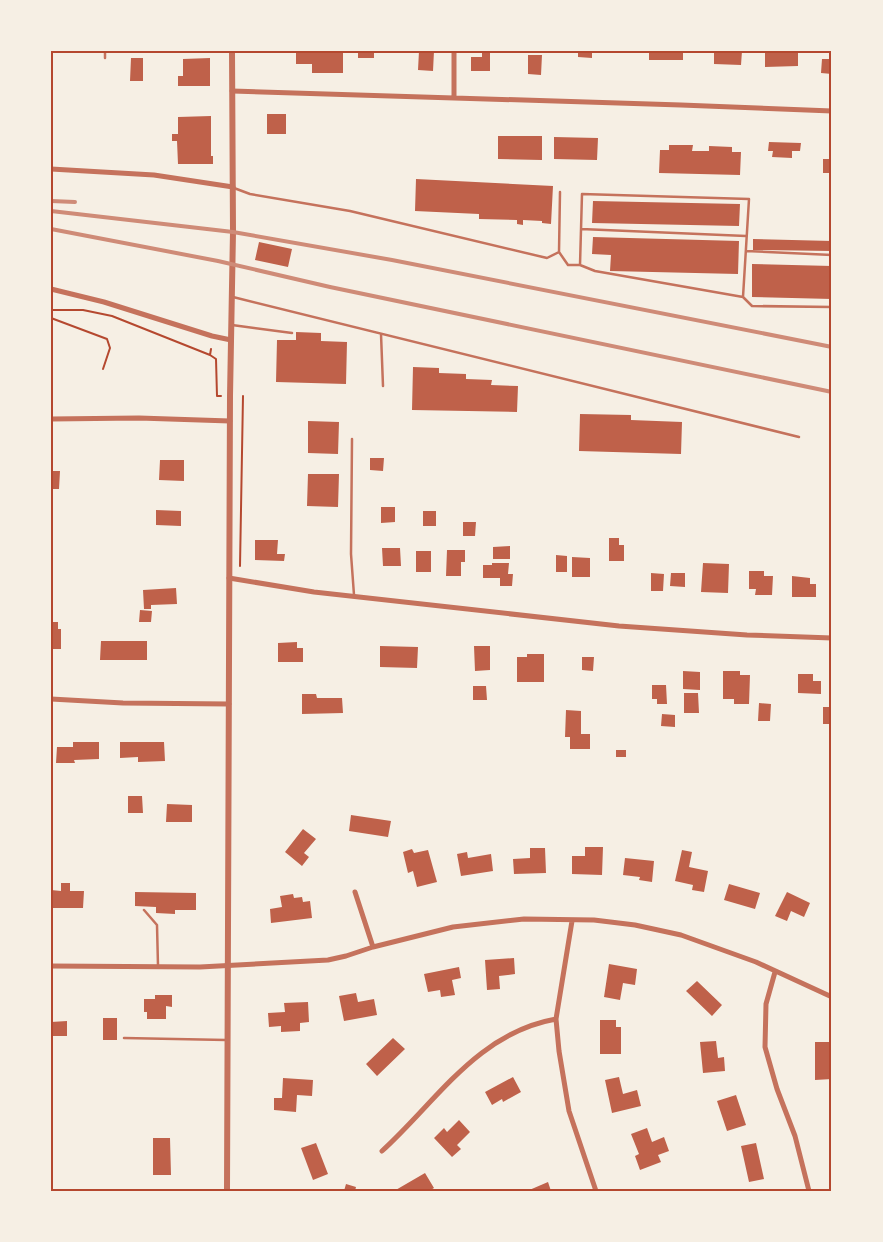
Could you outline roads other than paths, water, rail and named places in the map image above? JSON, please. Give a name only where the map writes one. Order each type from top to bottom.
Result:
[{"type":"street","points":[[227,1191],[230,340],[233,187],[232,51]]},
{"type":"street","points":[[454,51],[454,98]]},
{"type":"street","points":[[232,90],[832,111]]},
{"type":"street","points":[[51,169],[154,176],[233,187]]},
{"type":"street","points":[[51,288],[230,340]]},
{"type":"street","points":[[51,419],[139,418],[230,421]]},
{"type":"street","points":[[229,578],[354,597],[619,626],[832,638]]},
{"type":"street","points":[[51,699],[123,703],[229,704]]},
{"type":"street","points":[[355,892],[373,947]]},
{"type":"street","points":[[51,966],[158,967],[328,960],[453,927],[524,919],[594,920],[635,925],[681,935],[756,962],[832,997]]},
{"type":"street","points":[[572,921],[556,1020],[569,1111],[596,1191]]},
{"type":"street","points":[[775,972],[766,1004],[765,1047],[774,1081],[795,1136],[809,1191]]},
{"type":"street","points":[[382,1151],[441,1088],[476,1056],[495,1043],[517,1032],[539,1023],[556,1020]]},
{"type":"lane","points":[[105,51],[105,58]]},
{"type":"lane","points":[[233,187],[250,194],[350,211],[547,258],[559,252]]},
{"type":"lane","points":[[560,192],[559,252],[568,265],[580,265],[595,271],[743,297],[752,306],[832,306]]},
{"type":"lane","points":[[580,265],[582,194],[749,199],[743,297]]},
{"type":"lane","points":[[581,229],[746,236]]},
{"type":"lane","points":[[745,251],[832,255]]},
{"type":"lane","points":[[232,297],[799,437]]},
{"type":"lane","points":[[231,325],[292,333]]},
{"type":"lane","points":[[381,334],[383,386]]},
{"type":"lane","points":[[352,439],[351,554],[354,597]]},
{"type":"lane","points":[[144,910],[158,925],[158,967]]},
{"type":"lane","points":[[124,1038],[228,1040]]},
{"type":"railway","points":[[51,201],[75,202]]},
{"type":"railway","points":[[51,211],[233,232],[392,260],[832,347]]},
{"type":"railway","points":[[51,229],[218,261],[330,287],[832,392]]}]
